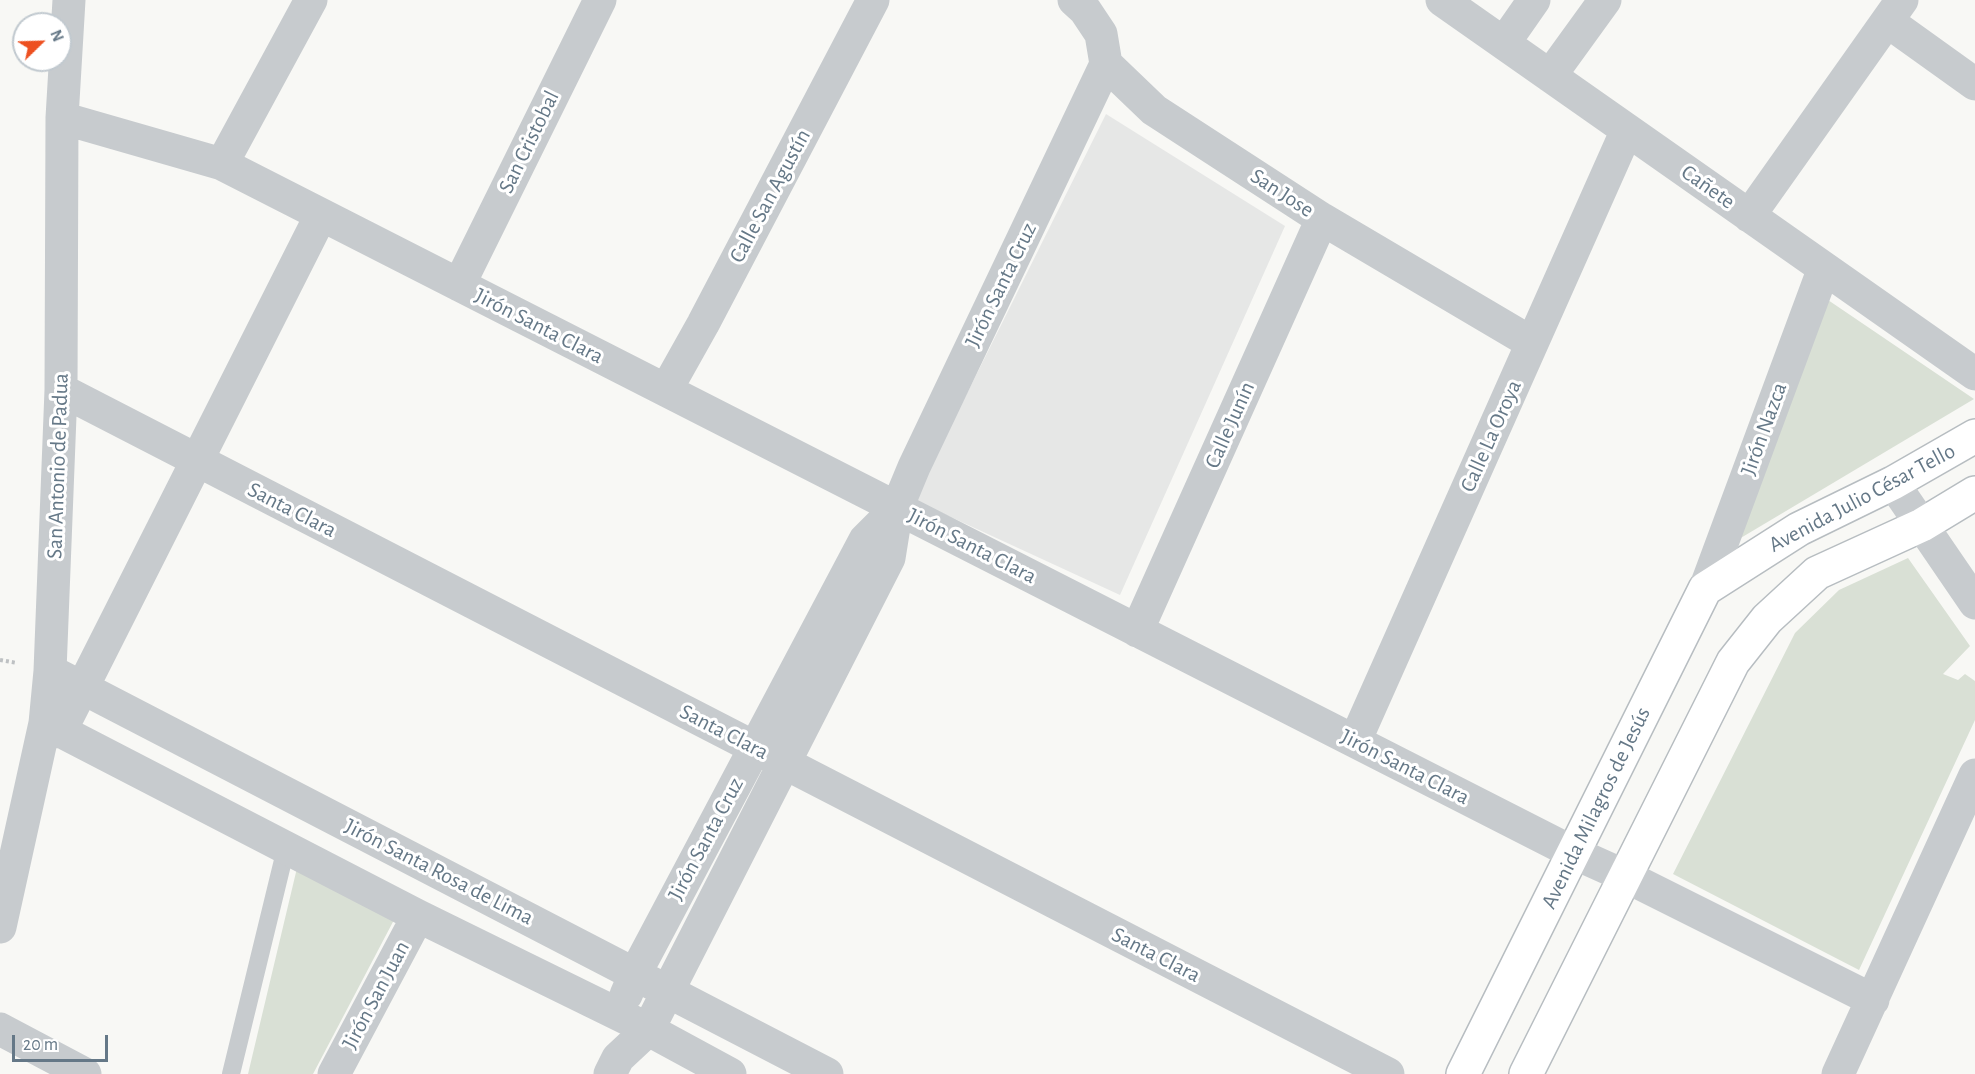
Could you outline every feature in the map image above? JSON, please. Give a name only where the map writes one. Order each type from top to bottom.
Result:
[{"type":"street","name":"San Antonio de Padua","points":[[0,927],[5,881],[52,727],[50,671],[61,390],[62,118],[69,0]]},
{"type":"street","points":[[222,164],[311,0]]},
{"type":"street","name":"San Cristobal","points":[[459,285],[600,0]]},
{"type":"street","name":"Calle San Agustín","points":[[666,390],[873,0]]},
{"type":"street","points":[[1074,0],[1085,10],[1101,34],[1106,64]]},
{"type":"street","name":"Cañete","points":[[1442,0],[1975,374]]},
{"type":"street","points":[[1504,43],[1534,0]]},
{"type":"street","points":[[1550,76],[1605,0]]},
{"type":"street","points":[[1749,216],[1895,10],[1975,84]]},
{"type":"street","name":"San Jose","points":[[1106,64],[1154,110],[1322,219],[1532,343]]},
{"type":"street","name":"Jirón Santa Cruz","points":[[614,1066],[648,1030],[889,558],[897,508],[919,457],[1106,64]]},
{"type":"street","name":"Jirón Santa Clara","points":[[62,118],[222,164],[1574,853],[1625,876],[1873,1000]]},
{"type":"street","name":"Calle La Oroya","points":[[1356,741],[1627,130]]},
{"type":"street","points":[[321,214],[82,688],[52,727],[418,916],[618,1014],[730,1074]]},
{"type":"street","name":"Calle Junín","points":[[1137,631],[1322,219]]},
{"type":"street","name":"Jirón Nazca","points":[[1705,589],[1824,268]]},
{"type":"street","name":"Santa Clara","points":[[61,390],[1388,1074]]},
{"type":"street","name":"Avenida Julio César Tello","points":[[1750,559],[1799,529],[1893,483],[1975,436]]},
{"type":"street","points":[[1893,483],[1975,603]]},
{"type":"street","name":"Avenida Julio César Tello","points":[[1625,876],[1732,662],[1767,619],[1817,573],[1922,525],[1975,493]]},
{"type":"street","name":"Jirón Santa Cruz","points":[[614,1066],[618,1014],[635,974],[865,540],[897,508]]},
{"type":"street","name":"Avenida Milagros de Jesús","points":[[1463,1074],[1705,589],[1750,559]]},
{"type":"street","name":"Jirón Santa Rosa de Lima","points":[[50,671],[827,1074]]},
{"type":"street","points":[[1838,1074],[1975,775]]},
{"type":"street","points":[[1526,1074],[1625,876]]},
{"type":"street","name":"Jirón San Juan","points":[[334,1074],[418,916]]},
{"type":"street","points":[[0,1029],[85,1074]]},
{"type":"lane","points":[[231,1074],[286,848]]},
{"type":"shaded area","points":[[1106,114],[1285,226],[1120,595],[914,500]]},
{"type":"shaded area","points":[[1828,300],[1974,399],[1739,539]]},
{"type":"shaded area","points":[[1908,558],[1970,646],[1943,674],[1958,680],[1965,674],[1975,681],[1975,720],[1859,970],[1673,874],[1795,633],[1839,590]]},
{"type":"shaded area","points":[[297,868],[395,918],[313,1074],[248,1074]]}]
